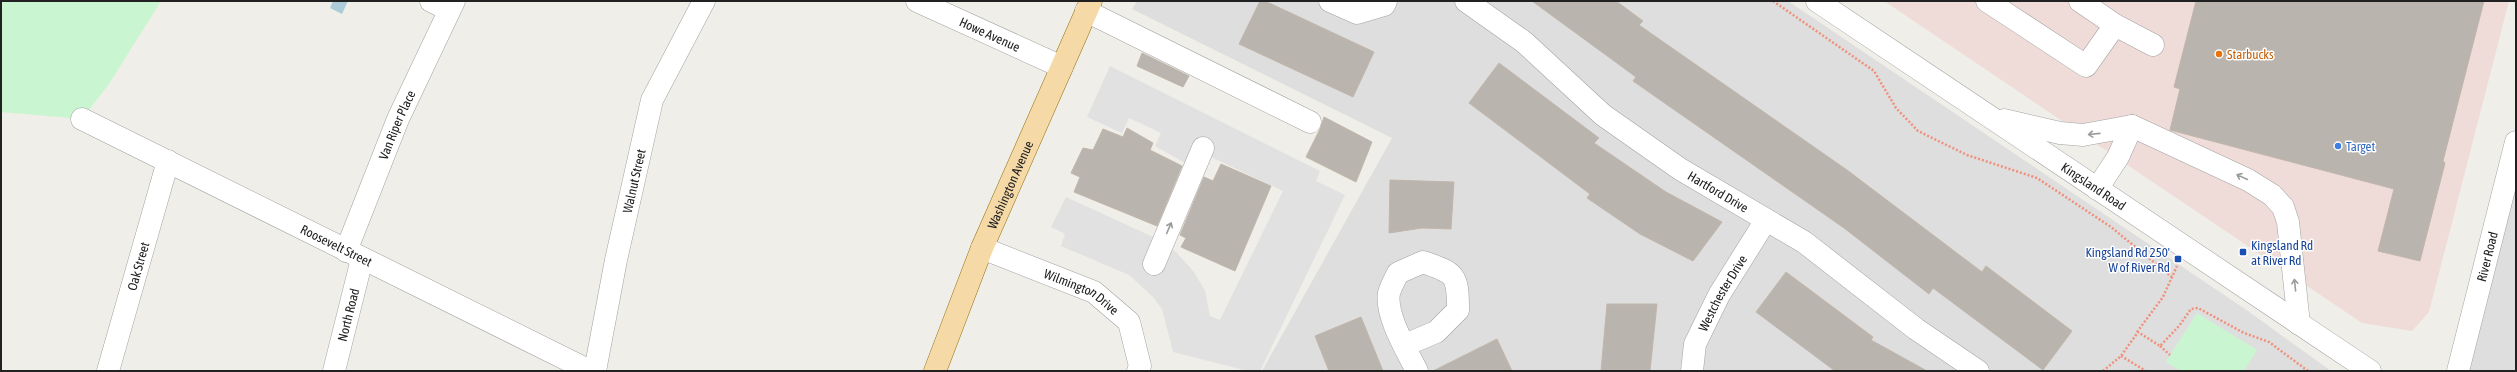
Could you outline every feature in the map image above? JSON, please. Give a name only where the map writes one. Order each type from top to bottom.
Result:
[{"type":"main road","name":"Washington Avenue","points":[[935,371],[982,248],[1089,6]]},
{"type":"street","name":"Walnut Street","points":[[595,371],[616,260],[652,100],[704,1]]},
{"type":"street","name":"Howe Avenue","points":[[917,1],[1062,67]]},
{"type":"street","points":[[1330,1],[1357,13],[1384,5],[1386,1]]},
{"type":"street","name":"Hartford Drive","points":[[1466,1],[1524,42],[1603,116],[1680,169],[1804,242],[1916,329],[1978,371]]},
{"type":"street","name":"Kingsland Road","points":[[1817,1],[2370,371]]},
{"type":"street","points":[[1988,1],[2086,66],[2115,24]]},
{"type":"street","points":[[2080,1],[2115,24],[2153,45]]},
{"type":"street","name":"Van Riper Place","points":[[354,255],[398,118],[445,4]]},
{"type":"street","points":[[1089,6],[1310,122]]},
{"type":"street","points":[[1989,116],[2060,133],[2083,135],[2132,126],[2248,180],[2272,195],[2283,207],[2288,222],[2299,324]]},
{"type":"street","name":"Roosevelt Street","points":[[82,118],[354,255],[590,371]]},
{"type":"street","points":[[2097,189],[2118,157],[2132,126]]},
{"type":"street","name":"River Road","points":[[2458,371],[2516,142]]},
{"type":"street","points":[[1154,264],[1203,148]]},
{"type":"street","name":"Oak Street","points":[[108,371],[168,161]]},
{"type":"street","name":"Westchester Drive","points":[[1692,371],[1695,344],[1712,309],[1766,220]]},
{"type":"street","name":"Wilmington Drive","points":[[982,248],[1094,292],[1129,322],[1140,366],[1138,371]]},
{"type":"street","name":"North Road","points":[[334,371],[354,255]]},
{"type":"street","points":[[1405,345],[1417,371]]},
{"type":"path","points":[[1773,1],[1874,71],[1896,108],[1918,131],[1966,155],[2037,178],[2111,227],[2172,278]]},
{"type":"path","points":[[2137,332],[2163,297],[2178,263]]},
{"type":"path","points":[[2160,346],[2179,326],[2191,309],[2198,308],[2244,333],[2269,342],[2308,371]]},
{"type":"path","points":[[2103,371],[2120,356],[2138,332],[2160,346],[2170,355]]},
{"type":"path","points":[[2120,356],[2146,371]]},
{"type":"shaded area","points":[[1137,1],[1788,1],[2248,311],[2331,371],[1262,371],[1392,138],[1132,9]]},
{"type":"shaded area","points":[[1884,1],[2509,1],[2429,312],[2412,331],[2362,323]]},
{"type":"shaded area","points":[[1110,66],[1320,171],[1316,181],[1345,195],[1260,371],[1248,371],[1173,352],[1162,309],[1153,297],[1129,275],[1061,246],[1065,234],[1051,227],[1066,197],[1153,237],[1176,252],[1194,272],[1205,291],[1210,316],[1220,320],[1283,191],[1192,148],[1185,163],[1155,146],[1161,133],[1129,118],[1122,133],[1087,117]]},
{"type":"shaded area","points":[[2516,142],[2516,371],[2458,371]]},
{"type":"green space","points":[[1,1],[161,1],[109,84],[82,119],[1,112]]},
{"type":"green space","points":[[2197,313],[2257,350],[2244,371],[2181,371],[2166,362]]},
{"type":"water","points":[[333,1],[348,1],[342,14],[330,8]]},
{"type":"building","points":[[1260,1],[1265,1],[1374,52],[1353,97],[1239,44]]},
{"type":"building","points":[[1532,1],[1616,1],[1643,21],[1639,25],[1847,170],[1982,272],[1986,266],[2072,331],[2043,370],[1933,288],[1929,294],[1844,228],[1633,81],[1636,77]]},
{"type":"building","name":"Target","points":[[2196,1],[2484,1],[2443,161],[2445,163],[2420,261],[2378,251],[2394,189],[2170,130],[2180,89],[2174,87]]},
{"type":"building","points":[[1142,53],[1189,76],[1183,87],[1137,66]]},
{"type":"building","points":[[1499,63],[1599,138],[1594,143],[1666,192],[1722,222],[1693,261],[1640,234],[1587,198],[1590,194],[1469,103]]},
{"type":"building","points":[[1324,117],[1372,142],[1356,182],[1306,157],[1321,127]]},
{"type":"building","points":[[1127,128],[1153,143],[1150,150],[1182,166],[1157,226],[1074,192],[1080,177],[1071,173],[1083,148],[1093,150],[1103,129],[1123,137]]},
{"type":"building","points":[[1221,164],[1271,186],[1235,271],[1181,247],[1186,238],[1180,235],[1204,177],[1213,181]]},
{"type":"building","points":[[1390,180],[1454,182],[1451,229],[1422,228],[1389,233]]},
{"type":"building","points":[[1786,272],[1873,337],[1871,340],[1927,371],[1835,371],[1756,312]]},
{"type":"building","points":[[1607,304],[1657,304],[1650,371],[1601,371]]},
{"type":"building","points":[[1361,317],[1383,371],[1329,371],[1315,336]]},
{"type":"building","points":[[1497,339],[1512,371],[1433,371]]},
{"type":"place","name":"Starbucks","points":[[2219,54]]},
{"type":"place","name":"Target","points":[[2338,146]]},
{"type":"place","name":"Kingsland Rd at River Rd","points":[[2243,252]]},
{"type":"place","name":"Kingsland Rd 250' W of River Rd","points":[[2178,259]]}]
